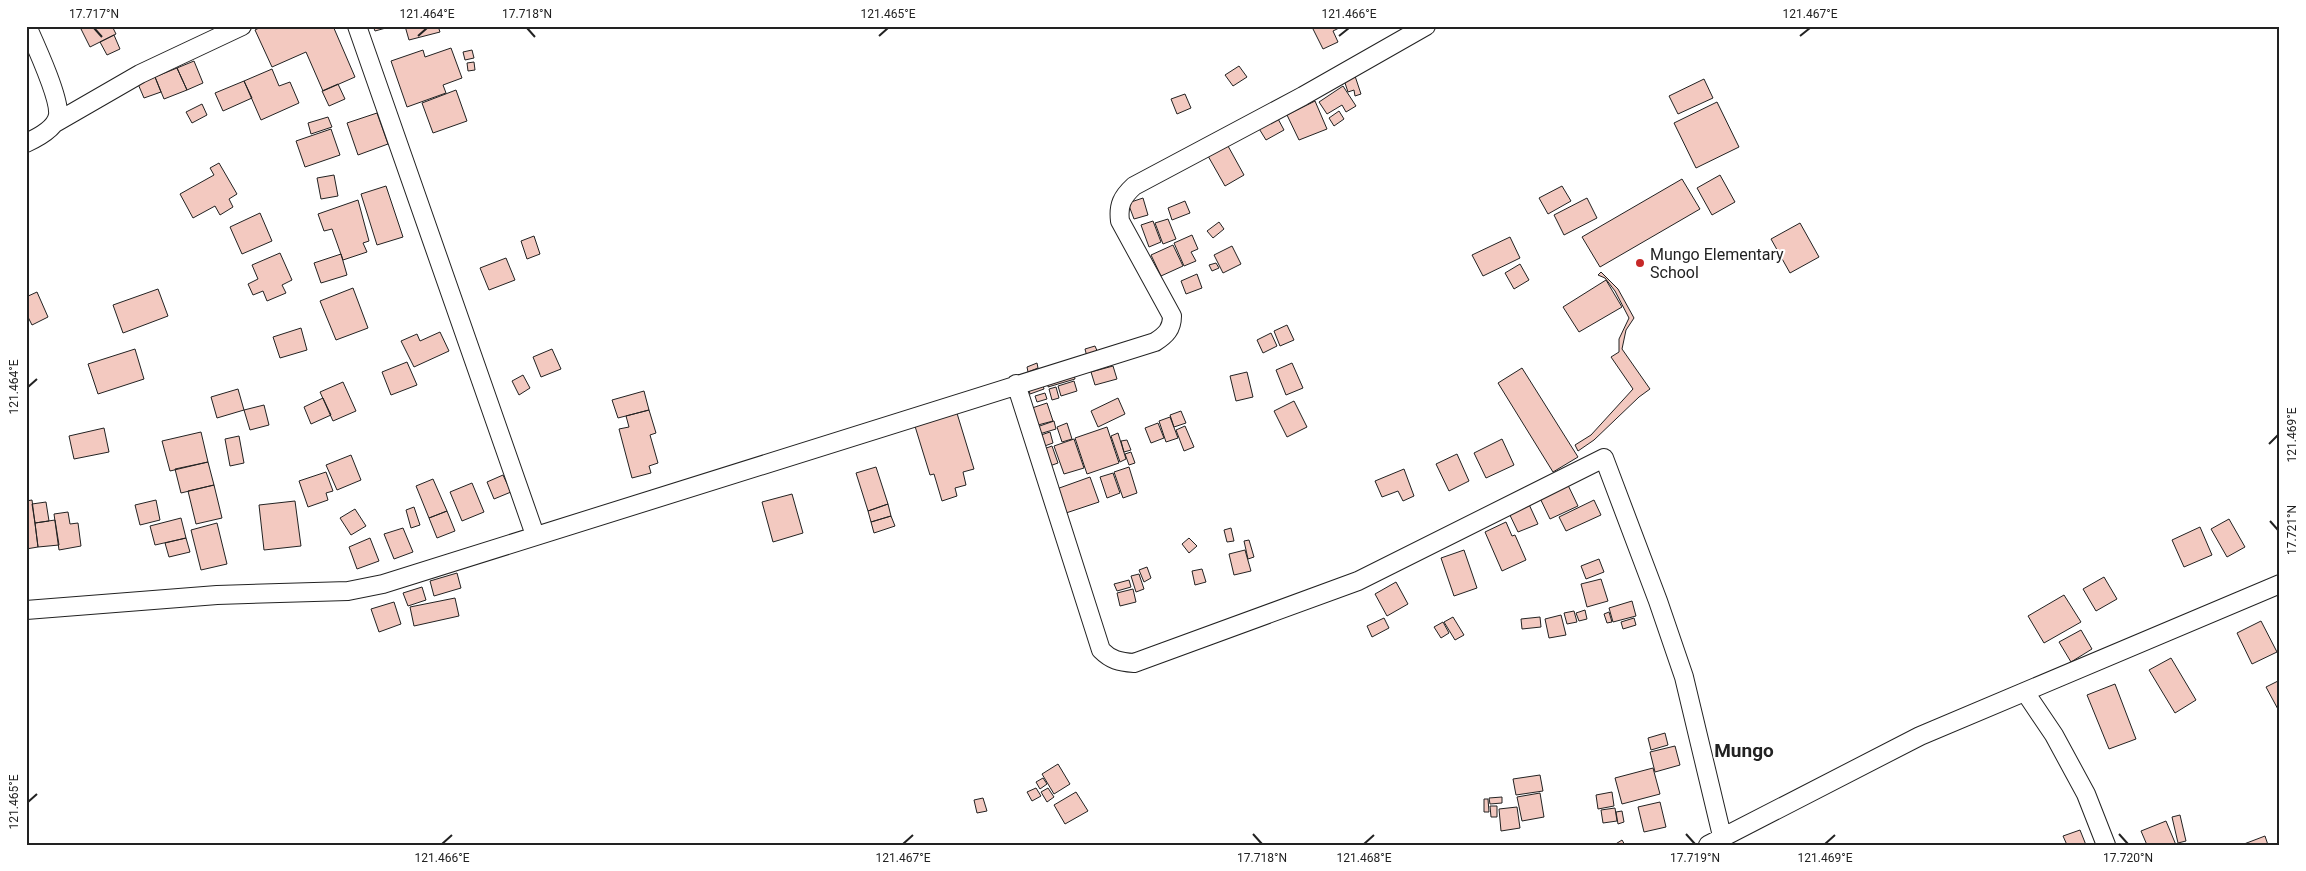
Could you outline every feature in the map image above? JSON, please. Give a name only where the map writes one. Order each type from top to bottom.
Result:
[{"type":"street","points":[[27,26],[51,84],[58,114],[55,123]]},
{"type":"street","points":[[26,142],[140,74],[242,26]]},
{"type":"street","points":[[357,26],[535,535]]},
{"type":"street","points":[[26,610],[216,595],[348,591],[383,584],[1016,384],[1155,342],[1165,335],[1172,325],[1172,316],[1127,238],[1120,222],[1118,210],[1123,197],[1134,186],[1303,96],[1426,26]]},
{"type":"street","points":[[1016,384],[1101,650],[1110,659],[1121,662],[1134,663],[1358,581],[1604,458],[1658,601],[1684,677],[1717,842],[1920,736],[2280,584]]},
{"type":"street","points":[[2025,692],[2054,735],[2086,794],[2106,845]]},
{"type":"building","points":[[86,26],[112,26],[116,34],[90,47],[81,29]]},
{"type":"building","points":[[263,26],[333,26],[355,77],[323,91],[306,52],[272,67],[255,30]]},
{"type":"building","points":[[373,26],[393,26],[375,31]]},
{"type":"building","points":[[405,26],[438,26],[440,32],[409,40]]},
{"type":"building","points":[[1343,26],[1333,31],[1338,42],[1323,49],[1312,27]]},
{"type":"building","points":[[114,35],[120,49],[107,55],[100,42]]},
{"type":"building","points":[[451,48],[462,78],[443,85],[446,93],[407,107],[391,61],[423,50],[425,57]]},
{"type":"building","points":[[472,50],[474,58],[465,60],[463,52]]},
{"type":"building","points":[[194,61],[203,83],[187,90],[177,68]]},
{"type":"building","points":[[474,62],[475,70],[468,71],[467,63]]},
{"type":"building","points":[[1239,66],[1247,77],[1233,86],[1225,75]]},
{"type":"building","points":[[177,68],[187,90],[164,99],[155,77]]},
{"type":"building","points":[[272,69],[279,86],[290,82],[299,103],[261,120],[244,81]]},
{"type":"building","points":[[1354,73],[1361,94],[1355,96],[1354,90],[1348,92],[1343,77]]},
{"type":"building","points":[[155,77],[161,92],[144,98],[138,84]]},
{"type":"building","points":[[1704,79],[1713,98],[1678,114],[1669,96]]},
{"type":"building","points":[[244,81],[252,98],[223,111],[215,93]]},
{"type":"building","points":[[338,84],[345,99],[329,106],[322,91]]},
{"type":"building","points":[[1343,86],[1356,106],[1346,112],[1342,105],[1327,114],[1319,102]]},
{"type":"building","points":[[456,90],[467,121],[433,133],[422,103]]},
{"type":"building","points":[[1185,94],[1191,108],[1177,114],[1171,99]]},
{"type":"building","points":[[1315,101],[1327,129],[1299,140],[1287,115]]},
{"type":"building","points":[[1717,102],[1739,147],[1696,168],[1674,123]]},
{"type":"building","points":[[202,104],[207,115],[192,123],[186,112]]},
{"type":"building","points":[[1339,111],[1344,119],[1334,126],[1329,118]]},
{"type":"building","points":[[377,113],[388,144],[358,155],[347,123]]},
{"type":"building","points":[[328,117],[332,127],[311,134],[308,123]]},
{"type":"building","points":[[1277,117],[1284,130],[1266,140],[1258,127]]},
{"type":"building","points":[[331,129],[340,155],[305,167],[296,141]]},
{"type":"building","points":[[1228,146],[1244,175],[1225,186],[1208,156]]},
{"type":"building","points":[[219,163],[237,194],[229,199],[233,207],[220,215],[215,206],[193,218],[180,194],[214,175],[210,168]]},
{"type":"building","points":[[334,175],[338,196],[321,199],[317,178]]},
{"type":"building","points":[[1720,175],[1735,202],[1712,215],[1697,188]]},
{"type":"building","points":[[1682,179],[1700,209],[1600,267],[1582,237]]},
{"type":"building","points":[[386,186],[403,237],[377,245],[361,194]]},
{"type":"building","points":[[1562,186],[1571,201],[1548,214],[1539,198]]},
{"type":"building","points":[[1143,198],[1148,215],[1134,219],[1128,203]]},
{"type":"building","points":[[1587,198],[1597,218],[1564,235],[1554,215]]},
{"type":"building","points":[[358,200],[369,241],[363,243],[367,252],[343,260],[332,229],[324,231],[318,214]]},
{"type":"building","points":[[1185,201],[1190,213],[1172,220],[1168,208]]},
{"type":"building","points":[[260,213],[272,241],[242,254],[230,227]]},
{"type":"building","points":[[1168,219],[1176,239],[1163,244],[1155,223]]},
{"type":"building","points":[[1153,221],[1161,242],[1149,247],[1141,225]]},
{"type":"building","points":[[1219,222],[1224,229],[1213,238],[1207,231]]},
{"type":"building","points":[[1800,223],[1819,257],[1790,273],[1771,239]]},
{"type":"building","points":[[1192,235],[1198,249],[1191,252],[1196,261],[1184,266],[1174,243]]},
{"type":"building","points":[[534,236],[540,254],[527,259],[521,241]]},
{"type":"building","points":[[1510,237],[1520,258],[1483,276],[1472,255]]},
{"type":"building","points":[[1173,245],[1183,266],[1161,276],[1151,255]]},
{"type":"building","points":[[1232,246],[1241,264],[1223,273],[1214,255]]},
{"type":"building","points":[[280,253],[292,280],[282,285],[286,293],[267,301],[263,291],[253,295],[248,284],[258,279],[252,265]]},
{"type":"building","points":[[341,254],[347,275],[321,283],[314,263]]},
{"type":"building","points":[[506,258],[515,280],[489,290],[480,268]]},
{"type":"building","points":[[1216,263],[1219,268],[1212,271],[1209,265]]},
{"type":"building","points":[[1520,264],[1529,280],[1514,289],[1505,273]]},
{"type":"building","points":[[1601,272],[1618,289],[1634,318],[1626,330],[1622,349],[1650,389],[1594,440],[1578,451],[1575,445],[1591,435],[1633,389],[1611,357],[1619,352],[1619,339],[1629,318],[1615,291],[1605,278],[1598,275]]},
{"type":"building","points":[[1197,274],[1202,288],[1186,294],[1181,281]]},
{"type":"building","points":[[1606,280],[1622,307],[1579,332],[1563,307]]},
{"type":"building","points":[[353,288],[368,328],[336,340],[320,301]]},
{"type":"building","points":[[158,289],[168,316],[123,333],[113,305]]},
{"type":"building","points":[[37,292],[48,317],[32,325],[26,313],[26,297]]},
{"type":"building","points":[[1287,325],[1294,340],[1280,346],[1274,331]]},
{"type":"building","points":[[301,328],[307,350],[280,358],[273,337]]},
{"type":"building","points":[[440,332],[449,351],[414,367],[401,341],[417,334],[420,341]]},
{"type":"building","points":[[1271,333],[1277,346],[1263,353],[1257,340]]},
{"type":"building","points":[[1095,346],[1098,353],[1087,357],[1085,349]]},
{"type":"building","points":[[135,349],[144,379],[98,394],[88,364]]},
{"type":"building","points":[[552,349],[561,369],[541,377],[533,357]]},
{"type":"building","points":[[407,362],[417,385],[391,395],[382,372]]},
{"type":"building","points":[[1037,363],[1038,368],[1028,372],[1027,367]]},
{"type":"building","points":[[1292,363],[1303,388],[1286,395],[1276,370]]},
{"type":"building","points":[[1113,366],[1117,379],[1095,385],[1091,372]]},
{"type":"building","points":[[1522,368],[1578,457],[1553,472],[1498,383]]},
{"type":"building","points":[[1073,370],[1075,379],[1048,387],[1048,379]]},
{"type":"building","points":[[1247,372],[1253,397],[1236,401],[1230,376]]},
{"type":"building","points":[[523,375],[530,388],[519,395],[512,381]]},
{"type":"building","points":[[1041,378],[1044,389],[1030,394],[1027,383]]},
{"type":"building","points":[[1074,381],[1077,391],[1061,396],[1058,386]]},
{"type":"building","points":[[343,382],[356,411],[333,421],[320,392]]},
{"type":"building","points":[[1056,387],[1059,398],[1052,400],[1049,389]]},
{"type":"building","points":[[238,389],[244,410],[217,418],[211,397]]},
{"type":"building","points":[[644,391],[649,410],[618,418],[612,400]]},
{"type":"building","points":[[1045,393],[1047,399],[1037,402],[1035,396]]},
{"type":"building","points":[[323,398],[331,415],[311,424],[304,407]]},
{"type":"building","points":[[1118,398],[1125,414],[1098,427],[1091,411]]},
{"type":"building","points":[[1294,401],[1307,427],[1287,437],[1274,411]]},
{"type":"building","points":[[1047,403],[1053,421],[1038,425],[1032,408]]},
{"type":"building","points":[[264,405],[269,425],[250,430],[244,410]]},
{"type":"building","points":[[649,410],[656,433],[650,435],[658,463],[649,466],[651,473],[632,478],[619,429],[629,427],[626,416]]},
{"type":"building","points":[[956,410],[974,469],[963,472],[966,485],[955,488],[957,496],[942,501],[934,474],[930,475],[914,423]]},
{"type":"building","points":[[1181,411],[1186,423],[1174,427],[1170,415]]},
{"type":"building","points":[[1170,417],[1178,438],[1166,442],[1159,421]]},
{"type":"building","points":[[1054,421],[1056,429],[1036,435],[1034,428]]},
{"type":"building","points":[[1067,423],[1072,439],[1062,442],[1057,427]]},
{"type":"building","points":[[1158,423],[1164,438],[1151,443],[1145,428]]},
{"type":"building","points":[[1185,426],[1194,447],[1184,451],[1176,430]]},
{"type":"building","points":[[1107,427],[1119,463],[1087,474],[1075,438]]},
{"type":"building","points":[[104,428],[109,452],[74,459],[69,436]]},
{"type":"building","points":[[201,432],[208,462],[170,471],[162,441]]},
{"type":"building","points":[[1050,432],[1053,443],[1039,448],[1035,437]]},
{"type":"building","points":[[1118,433],[1126,459],[1120,462],[1111,436]]},
{"type":"building","points":[[239,436],[244,463],[230,466],[225,439]]},
{"type":"building","points":[[1074,439],[1084,468],[1064,474],[1054,446]]},
{"type":"building","points":[[1502,439],[1514,465],[1486,478],[1474,453]]},
{"type":"building","points":[[1127,440],[1131,450],[1124,452],[1121,441]]},
{"type":"building","points":[[1052,446],[1058,463],[1044,468],[1038,451]]},
{"type":"building","points":[[1131,452],[1135,463],[1129,465],[1125,454]]},
{"type":"building","points":[[1457,454],[1469,481],[1449,491],[1436,464]]},
{"type":"building","points":[[351,455],[361,480],[337,490],[326,465]]},
{"type":"building","points":[[208,462],[214,485],[181,493],[175,469]]},
{"type":"building","points":[[876,467],[888,504],[868,511],[856,473]]},
{"type":"building","points":[[1129,467],[1137,493],[1123,498],[1114,472]]},
{"type":"building","points":[[1404,469],[1414,496],[1403,501],[1398,491],[1382,497],[1375,481]]},
{"type":"building","points":[[326,472],[333,491],[326,493],[328,500],[308,507],[299,481]]},
{"type":"building","points":[[1113,473],[1120,493],[1107,498],[1100,477]]},
{"type":"building","points":[[503,475],[511,492],[494,499],[487,482]]},
{"type":"building","points":[[1090,477],[1099,502],[1060,515],[1051,491]]},
{"type":"building","points":[[433,479],[447,511],[429,518],[416,486]]},
{"type":"building","points":[[1566,481],[1578,506],[1550,519],[1538,494]]},
{"type":"building","points":[[472,483],[484,512],[462,521],[450,492]]},
{"type":"building","points":[[214,485],[222,518],[196,524],[188,491]]},
{"type":"building","points":[[792,494],[803,533],[773,542],[762,502]]},
{"type":"building","points":[[32,500],[38,547],[26,549],[26,501]]},
{"type":"building","points":[[156,500],[160,520],[140,525],[135,505]]},
{"type":"building","points":[[1527,500],[1538,524],[1518,532],[1507,509]]},
{"type":"building","points":[[1594,500],[1601,515],[1566,531],[1559,517]]},
{"type":"building","points":[[295,501],[301,546],[264,550],[259,505]]},
{"type":"building","points":[[46,502],[49,521],[35,523],[32,504]]},
{"type":"building","points":[[888,504],[891,516],[871,522],[868,511]]},
{"type":"building","points":[[414,507],[420,525],[411,528],[406,510]]},
{"type":"building","points":[[355,509],[366,526],[351,535],[340,518]]},
{"type":"building","points":[[447,511],[455,531],[437,538],[429,518]]},
{"type":"building","points":[[68,512],[70,524],[78,523],[81,546],[59,550],[54,514]]},
{"type":"building","points":[[891,516],[895,526],[874,533],[871,522]]},
{"type":"building","points":[[181,518],[186,538],[155,545],[150,526]]},
{"type":"building","points":[[2229,519],[2245,547],[2227,557],[2211,529]]},
{"type":"building","points":[[55,520],[59,545],[38,547],[35,523]]},
{"type":"building","points":[[1506,522],[1512,536],[1515,535],[1526,560],[1502,571],[1485,532]]},
{"type":"building","points":[[217,523],[227,564],[201,570],[191,530]]},
{"type":"building","points":[[2200,527],[2212,555],[2184,567],[2172,540]]},
{"type":"building","points":[[403,528],[413,552],[394,559],[384,534]]},
{"type":"building","points":[[1231,528],[1234,541],[1227,542],[1224,530]]},
{"type":"building","points":[[186,538],[190,552],[169,557],[165,543]]},
{"type":"building","points":[[370,538],[379,561],[357,569],[349,547]]},
{"type":"building","points":[[1189,538],[1197,546],[1189,553],[1182,544]]},
{"type":"building","points":[[1249,540],[1254,557],[1248,559],[1244,541]]},
{"type":"building","points":[[1245,550],[1251,571],[1234,575],[1229,554]]},
{"type":"building","points":[[1464,550],[1477,588],[1454,596],[1441,558]]},
{"type":"building","points":[[1599,559],[1604,572],[1586,579],[1581,566]]},
{"type":"building","points":[[1147,567],[1151,578],[1144,582],[1139,570]]},
{"type":"building","points":[[1202,569],[1206,582],[1195,585],[1192,571]]},
{"type":"building","points":[[457,573],[461,588],[434,596],[430,581]]},
{"type":"building","points":[[1139,574],[1144,589],[1136,592],[1131,576]]},
{"type":"building","points":[[2104,577],[2117,599],[2096,611],[2083,589]]},
{"type":"building","points":[[1601,579],[1608,601],[1587,607],[1581,584]]},
{"type":"building","points":[[1129,580],[1131,587],[1117,591],[1114,584]]},
{"type":"building","points":[[1396,582],[1408,604],[1387,616],[1375,594]]},
{"type":"building","points":[[422,587],[426,600],[408,606],[403,593]]},
{"type":"building","points":[[1133,589],[1136,602],[1120,606],[1117,593]]},
{"type":"building","points":[[2064,595],[2081,622],[2044,643],[2028,616]]},
{"type":"building","points":[[455,598],[459,616],[414,626],[410,607]]},
{"type":"building","points":[[1632,601],[1636,616],[1613,622],[1609,608]]},
{"type":"building","points":[[394,602],[401,624],[379,632],[371,609]]},
{"type":"building","points":[[1585,610],[1587,619],[1579,621],[1576,613]]},
{"type":"building","points":[[1574,611],[1577,622],[1567,624],[1564,613]]},
{"type":"building","points":[[1609,612],[1612,622],[1607,623],[1604,614]]},
{"type":"building","points":[[1561,615],[1566,635],[1549,638],[1545,619]]},
{"type":"building","points":[[1453,617],[1464,635],[1455,640],[1444,622]]},
{"type":"building","points":[[1540,617],[1541,627],[1522,629],[1521,619]]},
{"type":"building","points":[[1384,618],[1389,628],[1372,637],[1367,626]]},
{"type":"building","points":[[1634,618],[1636,625],[1623,629],[1621,622]]},
{"type":"building","points":[[2261,621],[2277,652],[2252,664],[2237,633]]},
{"type":"building","points":[[1443,622],[1449,633],[1441,638],[1434,627]]},
{"type":"building","points":[[2081,630],[2092,649],[2071,662],[2059,642]]},
{"type":"building","points":[[2171,658],[2196,700],[2175,713],[2149,670]]},
{"type":"building","points":[[2280,680],[2280,713],[2266,687]]},
{"type":"building","points":[[2115,684],[2136,739],[2109,749],[2087,695]]},
{"type":"building","points":[[1665,733],[1668,745],[1651,750],[1648,738]]},
{"type":"building","points":[[1675,746],[1680,765],[1655,772],[1650,752]]},
{"type":"building","points":[[1058,764],[1070,784],[1054,794],[1042,774]]},
{"type":"building","points":[[1653,768],[1660,794],[1622,804],[1615,778]]},
{"type":"building","points":[[1540,775],[1543,791],[1516,795],[1513,779]]},
{"type":"building","points":[[1043,778],[1047,784],[1040,789],[1036,782]]},
{"type":"building","points":[[1036,788],[1041,796],[1032,801],[1027,792]]},
{"type":"building","points":[[1048,788],[1054,797],[1047,802],[1041,792]]},
{"type":"building","points":[[1076,792],[1088,811],[1065,824],[1054,805]]},
{"type":"building","points":[[1612,792],[1614,806],[1598,809],[1596,795]]},
{"type":"building","points":[[1540,793],[1544,817],[1522,821],[1517,797]]},
{"type":"building","points":[[1502,797],[1502,803],[1490,804],[1489,798]]},
{"type":"building","points":[[983,798],[987,811],[977,813],[974,800]]},
{"type":"building","points":[[1484,799],[1488,799],[1489,812],[1484,812]]},
{"type":"building","points":[[1660,802],[1666,827],[1644,832],[1638,807]]},
{"type":"building","points":[[1490,806],[1497,806],[1497,817],[1491,817]]},
{"type":"building","points":[[1517,807],[1520,828],[1501,831],[1499,809]]},
{"type":"building","points":[[1615,808],[1617,821],[1603,823],[1601,810]]},
{"type":"building","points":[[1622,811],[1624,822],[1618,824],[1616,812]]},
{"type":"building","points":[[2180,815],[2186,841],[2178,843],[2172,817]]},
{"type":"building","points":[[2166,821],[2176,845],[2147,845],[2141,831]]},
{"type":"building","points":[[2080,830],[2086,845],[2067,845],[2063,836]]},
{"type":"building","points":[[2265,836],[2268,845],[2244,845],[2244,844]]},
{"type":"building","points":[[1622,840],[1625,845],[1614,845]]},
{"type":"place","name":"Mungo Elementary School","points":[[1640,263]]},
{"type":"district","name":"Mungo","points":[[1744,750]]}]
